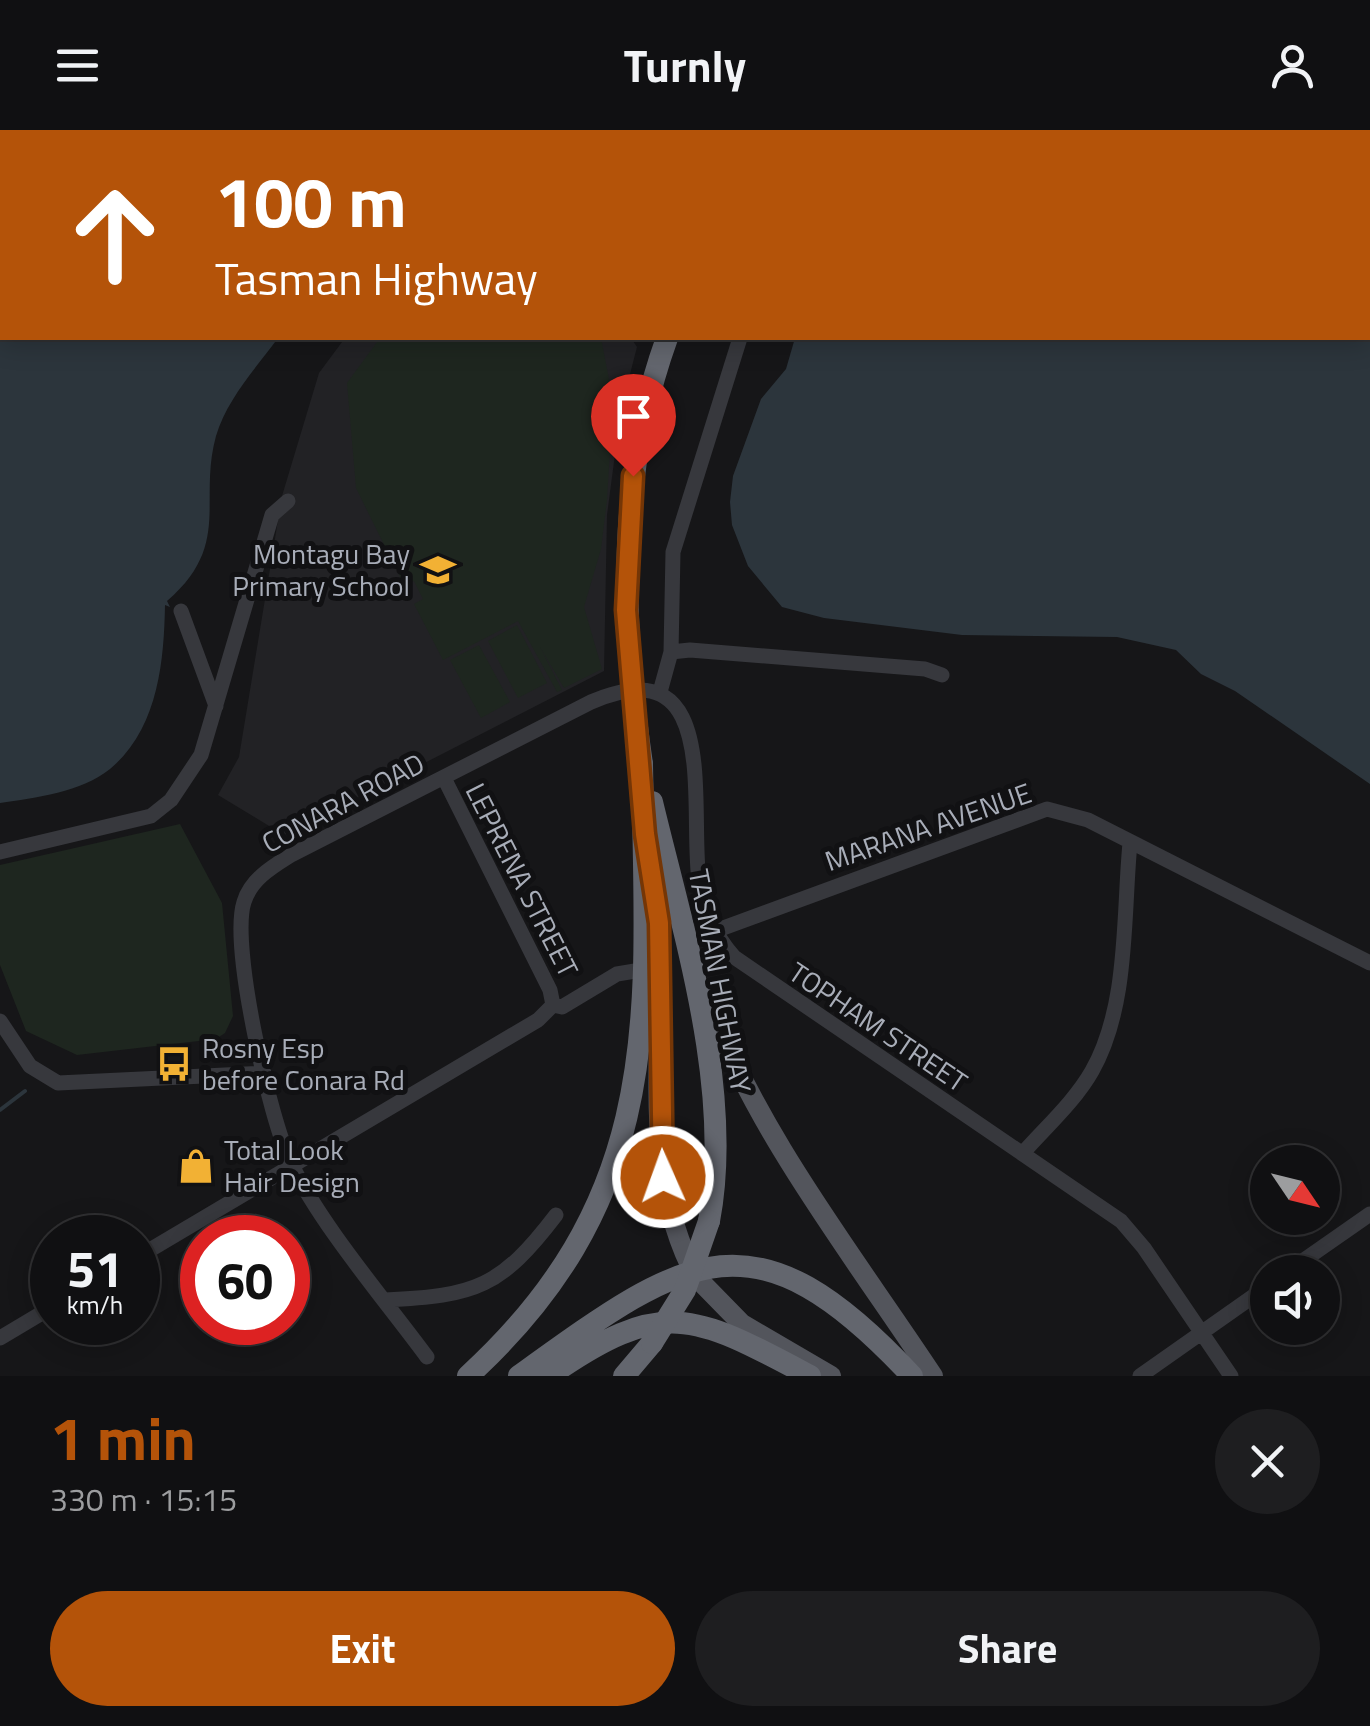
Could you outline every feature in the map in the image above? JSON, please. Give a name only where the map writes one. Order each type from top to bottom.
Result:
[{"type":"highway","name":"TASMAN HIGHWAY","points":[[486,1376],[536,1327],[592,1245],[620,1188],[648,1084],[654,964],[642,764],[628,644],[628,527],[647,406],[666,340]]},
{"type":"highway","name":"TASMAN HIGHWAY","points":[[624,1376],[652,1343],[684,1290],[708,1221],[717,1162],[715,1098],[683,937],[642,764]]},
{"type":"highway","points":[[468,1376],[522,1321],[592,1217],[620,1150],[640,1062],[654,964]]},
{"type":"highway","points":[[519,1376],[652,1285],[730,1266],[766,1270],[814,1288],[865,1327],[912,1376]]},
{"type":"highway","points":[[550,1376],[604,1338],[645,1325],[696,1324],[729,1334],[810,1376]]},
{"type":"main road","points":[[683,937],[728,1051],[775,1140],[932,1376]]},
{"type":"main road","points":[[654,964],[663,1177],[672,1224],[694,1272],[742,1324],[831,1376]]},
{"type":"street","points":[[660,692],[672,652],[673,552],[739,340]]},
{"type":"street","points":[[0,852],[151,816],[171,800],[201,754],[272,515],[288,501]]},
{"type":"street","points":[[181,611],[216,706]]},
{"type":"street","points":[[672,652],[690,650],[908,667],[942,675]]},
{"type":"street","name":"CONARA ROAD","points":[[427,1357],[292,1166],[264,1073],[239,936],[247,893],[267,870],[291,855],[606,696],[632,687],[660,692]]},
{"type":"street","name":"TOPHAM STREET","points":[[660,692],[679,710],[687,733],[698,821],[699,883],[715,932],[734,958],[1131,1231],[1231,1376]]},
{"type":"street","name":"LEPRENA STREET","points":[[444,778],[550,990],[553,1005]]},
{"type":"street","name":"MARANA AVENUE","points":[[715,932],[1036,811],[1073,814],[1370,963]]},
{"type":"street","points":[[1022,1154],[1080,1088],[1102,1049],[1116,996],[1130,843]]},
{"type":"street","points":[[160,1244],[538,1020],[553,1005],[562,1007],[616,974],[654,964]]},
{"type":"street","points":[[0,1021],[30,1066],[58,1083],[264,1073]]},
{"type":"street","points":[[385,1300],[470,1290],[504,1275],[556,1214]]},
{"type":"street","points":[[1311,1255],[1370,1214]]},
{"type":"street","points":[[1140,1376],[1250,1299]]},
{"type":"street","points":[[0,1338],[30,1320]]},
{"type":"shaded area","points":[[0,340],[277,340],[235,397],[216,436],[206,541],[200,561],[167,601],[170,607],[165,605],[160,671],[139,735],[99,777],[58,793],[0,803]]},
{"type":"shaded area","name":"Montagu Bay Primary School","points":[[344,340],[632,340],[637,347],[621,409],[607,515],[604,671],[284,835],[218,795],[239,757],[282,496],[319,373]]},
{"type":"shaded area","points":[[379,340],[601,340],[613,400],[607,500],[601,549],[584,607],[602,669],[564,688],[540,647],[562,690],[557,692],[518,621],[443,660],[414,604],[423,599],[414,581],[404,585],[356,488],[347,383]]},
{"type":"shaded area","points":[[794,340],[1370,340],[1370,784],[1235,691],[1201,674],[1176,650],[1117,637],[962,635],[824,618],[782,607],[748,566],[732,525],[730,502],[733,476],[761,399],[786,369]]},
{"type":"shaded area","points":[[517,625],[547,683],[518,698],[488,641]]},
{"type":"shaded area","points":[[479,645],[510,702],[481,718],[450,660]]},
{"type":"shaded area","points":[[180,824],[222,903],[233,1016],[225,1033],[216,1039],[77,1055],[26,1031],[0,965],[0,865]]},
{"type":"waterway","points":[[0,1110],[25,1091]]},
{"type":"place","name":"Montagu Bay Primary School","points":[[438,570]]},
{"type":"place","name":"Rosny Esp before Conara Rd","points":[[174,1064]]},
{"type":"place","name":"Total Look Hair Design","points":[[196,1166]]},
{"type":"route","points":[[633,476],[626,610],[645,834],[659,923],[663,1177]]}]
